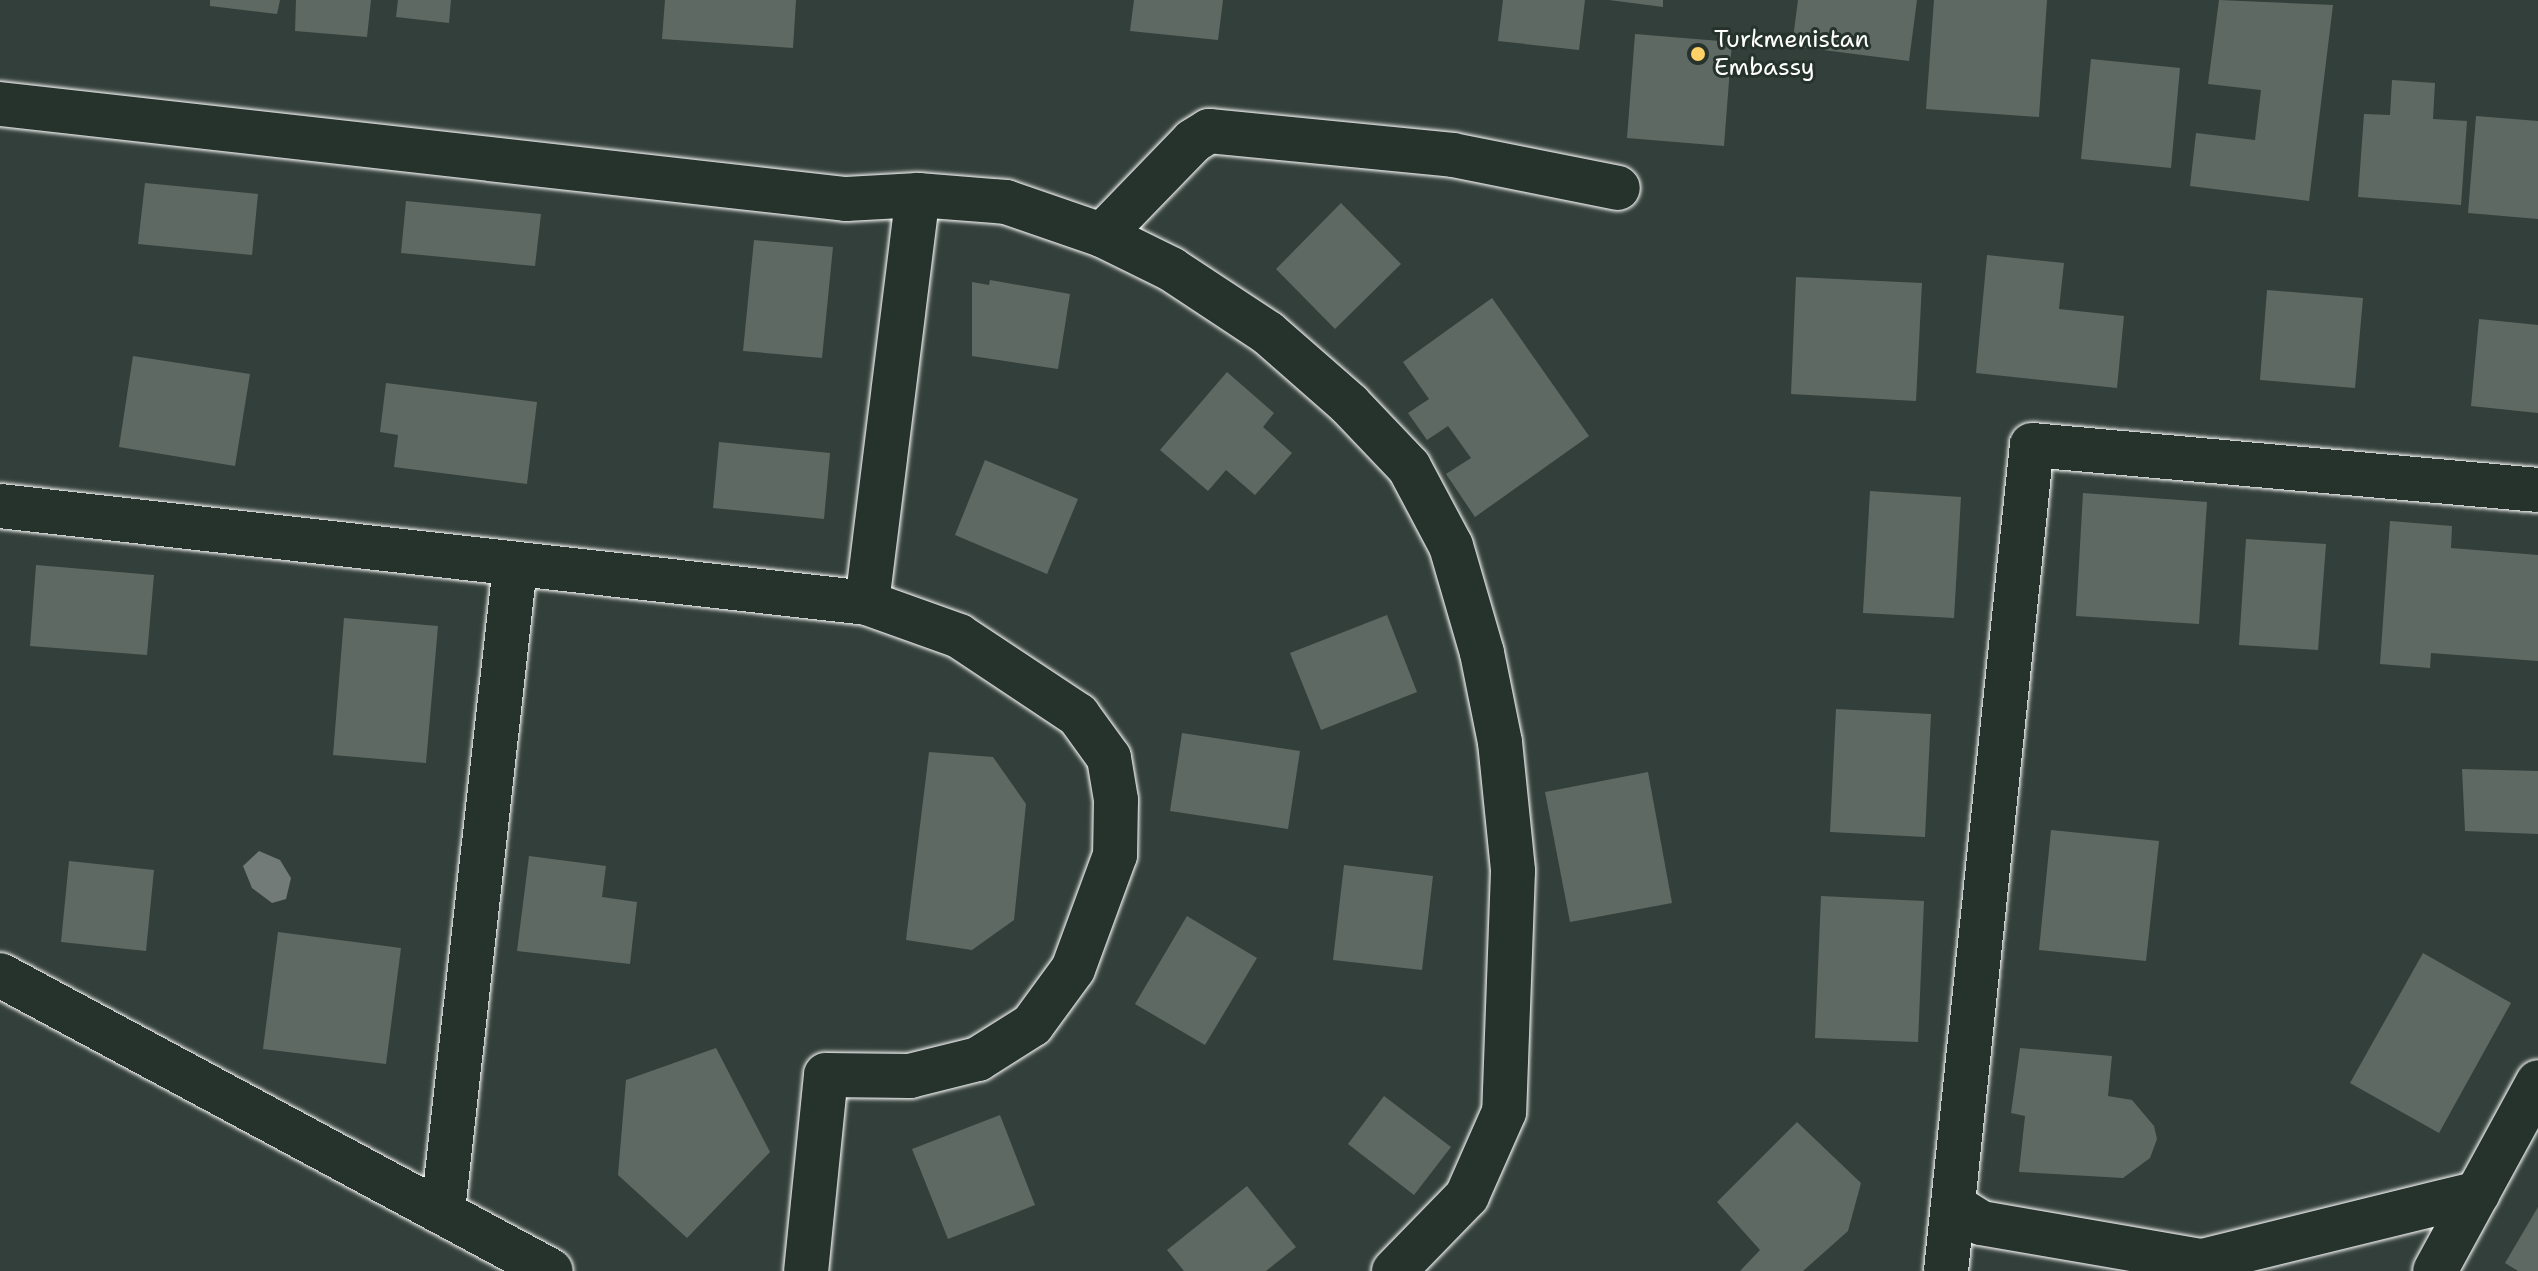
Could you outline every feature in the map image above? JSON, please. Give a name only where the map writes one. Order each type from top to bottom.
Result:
[{"type":"street","points":[[0,104],[846,199],[918,195],[1006,202],[1102,235],[1171,269],[1268,333],[1349,404],[1409,467],[1451,546],[1482,653],[1500,742],[1513,871],[1504,1112],[1467,1196],[1394,1271]]},
{"type":"street","points":[[1102,235],[1193,141],[1209,131],[1453,155],[1618,188]]},
{"type":"street","points":[[867,603],[918,195]]},
{"type":"street","points":[[1946,1271],[2032,445],[2538,490]]},
{"type":"street","points":[[0,506],[867,603],[959,636],[1078,715],[1109,758],[1116,800],[1115,855],[1073,969],[1032,1025],[978,1059],[910,1076],[826,1075],[806,1271]]},
{"type":"street","points":[[443,1210],[515,566]]},
{"type":"street","points":[[0,975],[443,1210],[551,1271]]},
{"type":"street","points":[[2435,1271],[2538,1082]]},
{"type":"street","points":[[1954,1206],[1981,1223],[2202,1261],[2478,1193]]},
{"type":"shaded area","points":[[259,851],[280,860],[291,878],[286,899],[272,903],[252,888],[243,866]]},
{"type":"building","points":[[210,0],[280,0],[277,14],[210,6]]},
{"type":"building","points":[[296,0],[371,0],[367,37],[295,31]]},
{"type":"building","points":[[398,0],[451,0],[449,23],[396,17]]},
{"type":"building","points":[[665,0],[796,0],[793,48],[662,39]]},
{"type":"building","points":[[1134,0],[1223,0],[1218,40],[1130,31]]},
{"type":"building","points":[[1503,0],[1585,0],[1579,50],[1498,41]]},
{"type":"building","points":[[1609,0],[1663,0],[1663,7]]},
{"type":"building","points":[[1798,0],[1917,0],[1909,61],[1792,46]]},
{"type":"building","points":[[1934,0],[2047,0],[2039,117],[1926,109]]},
{"type":"building","points":[[2219,0],[2333,5],[2309,201],[2190,186],[2196,133],[2255,140],[2261,90],[2208,84]]},
{"type":"building","points":[[1635,34],[1732,42],[1724,146],[1627,138]]},
{"type":"building","points":[[2091,59],[2180,68],[2171,168],[2081,159]]},
{"type":"building","points":[[2392,80],[2435,83],[2433,119],[2467,121],[2461,205],[2358,197],[2364,114],[2390,115]]},
{"type":"building","points":[[2476,116],[2538,121],[2538,219],[2468,213]]},
{"type":"building","points":[[145,183],[258,194],[252,255],[138,244]]},
{"type":"building","points":[[406,201],[541,214],[535,266],[401,253]]},
{"type":"building","points":[[1341,203],[1401,264],[1335,329],[1276,269]]},
{"type":"building","points":[[754,240],[833,247],[822,358],[743,351]]},
{"type":"building","points":[[1987,255],[2064,263],[2059,309],[2124,316],[2117,388],[1976,373]]},
{"type":"building","points":[[1796,277],[1922,283],[1916,401],[1791,394]]},
{"type":"building","points":[[990,280],[1070,294],[1058,369],[972,356],[972,282],[989,285]]},
{"type":"building","points":[[2267,290],[2363,298],[2355,388],[2260,380]]},
{"type":"building","points":[[1492,298],[1589,436],[1475,517],[1446,474],[1471,458],[1448,426],[1427,440],[1408,413],[1429,399],[1403,362]]},
{"type":"building","points":[[2479,319],[2538,325],[2538,413],[2471,406]]},
{"type":"building","points":[[133,356],[250,374],[235,466],[119,447]]},
{"type":"building","points":[[1227,372],[1274,413],[1263,427],[1292,453],[1255,495],[1226,470],[1208,491],[1160,450]]},
{"type":"building","points":[[386,383],[537,402],[527,484],[394,467],[398,435],[380,432]]},
{"type":"building","points":[[719,442],[830,453],[824,519],[713,508]]},
{"type":"building","points":[[985,460],[1078,499],[1047,574],[955,535]]},
{"type":"building","points":[[1870,491],[1961,497],[1954,618],[1863,613]]},
{"type":"building","points":[[2083,493],[2207,502],[2199,624],[2076,616]]},
{"type":"building","points":[[2390,521],[2452,526],[2451,548],[2538,555],[2538,661],[2431,653],[2430,668],[2380,664]]},
{"type":"building","points":[[2246,539],[2326,544],[2318,650],[2239,645]]},
{"type":"building","points":[[36,565],[154,575],[147,655],[30,646]]},
{"type":"building","points":[[1387,615],[1417,692],[1321,730],[1290,653]]},
{"type":"building","points":[[344,618],[438,626],[426,763],[333,755]]},
{"type":"building","points":[[1836,709],[1931,714],[1925,837],[1830,832]]},
{"type":"building","points":[[1182,733],[1300,751],[1288,829],[1170,811]]},
{"type":"building","points":[[929,752],[993,757],[1026,804],[1014,920],[972,950],[906,940]]},
{"type":"building","points":[[2462,769],[2538,771],[2538,834],[2465,831]]},
{"type":"building","points":[[1648,772],[1672,903],[1570,922],[1545,792]]},
{"type":"building","points":[[2051,830],[2159,841],[2146,961],[2039,950]]},
{"type":"building","points":[[529,856],[606,866],[602,897],[637,902],[630,964],[517,951]]},
{"type":"building","points":[[69,861],[154,870],[146,951],[61,942]]},
{"type":"building","points":[[1344,865],[1433,876],[1422,970],[1333,960]]},
{"type":"building","points":[[1821,896],[1924,901],[1918,1042],[1815,1038]]},
{"type":"building","points":[[1187,916],[1257,958],[1205,1045],[1135,1004]]},
{"type":"building","points":[[278,932],[401,948],[386,1064],[263,1049]]},
{"type":"building","points":[[2423,953],[2511,1003],[2439,1133],[2350,1083]]},
{"type":"building","points":[[716,1048],[770,1152],[687,1238],[618,1175],[626,1080]]},
{"type":"building","points":[[2020,1048],[2112,1056],[2108,1096],[2132,1100],[2154,1126],[2157,1139],[2150,1158],[2123,1178],[2019,1172],[2025,1116],[2011,1113]]},
{"type":"building","points":[[1384,1096],[1451,1147],[1414,1195],[1348,1144]]},
{"type":"building","points":[[1000,1115],[1035,1205],[948,1239],[912,1149]]},
{"type":"building","points":[[1797,1122],[1861,1183],[1848,1231],[1803,1271],[1740,1271],[1760,1250],[1717,1202]]},
{"type":"building","points":[[1247,1186],[1296,1247],[1266,1271],[1184,1271],[1167,1250]]},
{"type":"building","points":[[2538,1207],[2538,1271],[2518,1271],[2505,1263]]},
{"type":"place","name":"Turkmenistan Embassy","points":[[1698,54]]}]
